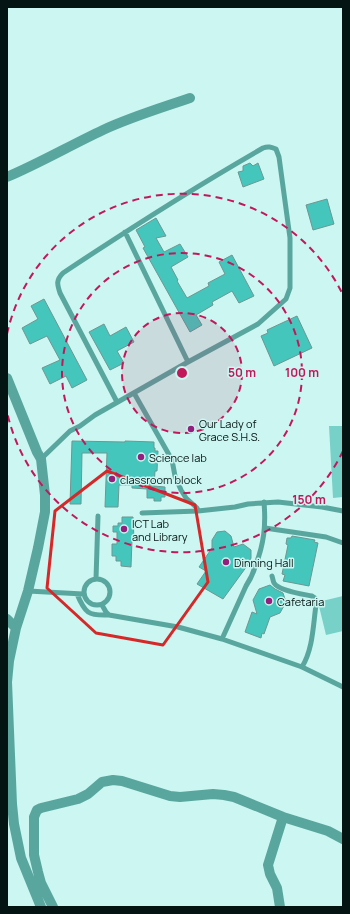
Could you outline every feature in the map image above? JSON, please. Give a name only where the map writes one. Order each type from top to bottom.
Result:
[{"type":"street","points":[[7,177],[105,130],[138,116],[190,98]]},
{"type":"street","points":[[7,378],[41,459],[45,494],[45,512],[38,548],[28,591],[16,628],[9,661],[8,682],[14,824],[21,858],[41,907]]},
{"type":"street","points":[[7,619],[16,628]]},
{"type":"street","points":[[53,907],[41,884],[34,855],[33,823],[35,813],[41,808],[78,799],[88,794],[102,782],[107,780],[122,781],[170,796],[180,797],[212,794],[234,796],[283,817],[328,831],[343,839]]},
{"type":"street","points":[[280,907],[277,888],[268,866],[283,817]]},
{"type":"lane","points":[[41,459],[70,431],[117,402],[258,324],[286,299],[290,288],[290,238],[279,157],[276,150],[272,147],[268,146],[263,148],[213,176],[125,232],[59,277],[57,286],[60,293],[117,402]]},
{"type":"lane","points":[[125,232],[188,362]]},
{"type":"lane","points":[[134,393],[172,460],[175,476],[181,490],[198,511]]},
{"type":"lane","points":[[222,638],[246,586],[250,581],[262,550],[265,528],[264,502]]},
{"type":"lane","points":[[142,513],[198,511],[264,502],[300,504],[343,511]]},
{"type":"lane","points":[[96,579],[98,516]]},
{"type":"lane","points":[[265,528],[326,537],[343,543]]},
{"type":"lane","points":[[272,576],[274,583],[278,586],[315,598],[316,605],[310,646],[307,659],[302,667]]},
{"type":"lane","points":[[96,579],[105,582],[110,589],[110,593],[107,601],[102,605],[95,606],[84,598],[83,594],[85,585],[96,579]]},
{"type":"lane","points":[[28,591],[83,594]]},
{"type":"lane","points":[[77,594],[82,606],[93,615],[109,615],[178,627],[222,638],[302,667],[343,687]]},
{"type":"lane","points":[[102,605],[109,615]]},
{"type":"highlighted area","points":[[107,471],[195,505],[208,582],[163,645],[96,633],[47,588],[55,511]]},
{"type":"shaded area","points":[[329,426],[343,426],[343,497],[333,498]]},
{"type":"shaded area","points":[[343,596],[343,631],[326,635],[318,602]]},
{"type":"building","points":[[250,163],[253,166],[258,163],[264,179],[243,187],[238,172],[243,171],[243,166]]},
{"type":"building","points":[[327,199],[334,224],[313,230],[306,205]]},
{"type":"building","points":[[156,218],[166,236],[156,238],[164,252],[180,244],[188,257],[171,267],[187,298],[209,286],[208,283],[225,274],[219,262],[232,255],[254,296],[239,303],[232,291],[212,302],[213,305],[196,315],[202,325],[190,332],[143,248],[145,247],[136,230]]},
{"type":"building","points":[[44,299],[87,380],[72,388],[66,376],[50,384],[42,368],[60,360],[47,336],[30,344],[22,328],[38,319],[31,306]]},
{"type":"building","points":[[297,316],[312,348],[274,366],[261,336],[268,333],[267,330]]},
{"type":"building","points":[[104,324],[110,336],[126,327],[134,342],[117,351],[124,363],[110,370],[89,332]]},
{"type":"building","points":[[72,441],[154,442],[155,451],[158,451],[157,471],[155,471],[154,486],[165,487],[165,497],[161,497],[161,501],[154,501],[154,498],[147,498],[147,489],[132,488],[132,485],[119,485],[118,507],[105,507],[107,453],[82,453],[81,504],[70,504]]},
{"type":"building","points":[[122,517],[133,517],[134,540],[132,540],[131,567],[121,566],[121,561],[116,561],[116,556],[112,556],[112,544],[117,544],[117,532],[113,532],[113,526],[118,526],[118,523],[122,523]]},
{"type":"building","name":"Dinning Hall","points":[[225,531],[231,536],[234,547],[243,544],[251,550],[251,558],[248,565],[223,599],[197,584],[206,571],[199,567],[212,548],[212,540],[217,532]]},
{"type":"building","points":[[292,536],[315,540],[314,542],[318,543],[309,586],[283,581],[285,575],[282,574],[288,545],[286,544],[287,538],[291,538]]},
{"type":"building","name":"Cafetaria","points":[[270,585],[283,593],[286,602],[280,613],[270,617],[261,638],[245,632],[252,612],[257,614],[253,600],[259,589]]},
{"type":"place","name":"Our Lady of Grace S.H.S.","points":[[191,429]]},
{"type":"place","name":"Science lab","points":[[141,457]]},
{"type":"place","name":"classroom block","points":[[112,479]]},
{"type":"place","name":"ICT Lab and Library","points":[[124,529]]},
{"type":"place","name":"Dinning Hall","points":[[226,562]]},
{"type":"place","name":"Cafetaria","points":[[269,601]]}]
